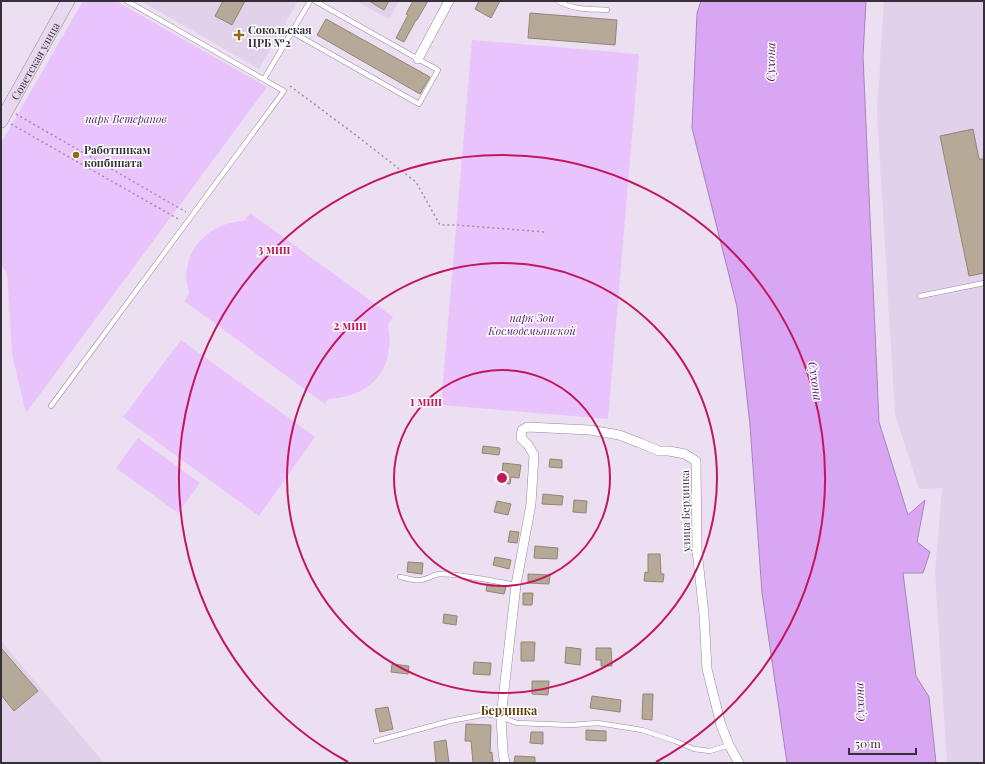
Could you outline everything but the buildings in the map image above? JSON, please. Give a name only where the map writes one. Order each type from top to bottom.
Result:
[{"type":"main road","name":"Советская улица","points":[[4,116],[68,1]]},
{"type":"street","points":[[418,59],[450,1]]},
{"type":"street","name":"улица Бердинка","points":[[505,763],[501,716],[516,585],[531,504],[534,455],[528,445],[521,438],[522,430],[527,427],[590,430],[618,435],[659,451],[685,454],[696,460],[697,550],[704,615],[707,669],[721,725],[729,745],[739,763]]},
{"type":"lane","points":[[51,406],[284,91],[128,1]]},
{"type":"lane","points":[[264,79],[310,1]]},
{"type":"lane","points":[[292,32],[419,104],[438,70],[316,1]]},
{"type":"lane","points":[[558,1],[564,5],[576,8],[607,10]]},
{"type":"lane","points":[[920,296],[984,283]]},
{"type":"lane","points":[[400,577],[420,580],[440,574],[470,577],[516,585]]},
{"type":"lane","points":[[376,741],[450,721],[487,714],[501,716],[517,723],[572,725],[598,723],[642,730],[694,749],[710,751],[729,745]]},
{"type":"path","points":[[284,91],[289,86],[416,182],[440,225],[546,232]]},
{"type":"path","points":[[4,116],[192,215]]},
{"type":"path","points":[[4,116],[185,224]]},
{"type":"shaded area","name":"Сокольская ЦРБ №2","points":[[141,1],[298,1],[259,69]]},
{"type":"shaded area","points":[[356,1],[399,1],[389,19]]},
{"type":"shaded area","points":[[884,1],[984,1],[984,763],[947,763],[935,574],[942,488],[919,489],[895,414],[877,111]]},
{"type":"shaded area","points":[[1,641],[104,763],[1,763]]},
{"type":"green space","name":"парк Ветеранов","points":[[83,1],[116,1],[267,87],[26,413],[12,354],[7,273],[1,265],[1,143]]},
{"type":"green space","name":"парк Зои Космодемьянской","points":[[472,40],[639,54],[608,419],[441,405]]},
{"type":"green space","points":[[250,213],[393,317],[388,325],[390,343],[387,361],[382,371],[369,386],[350,395],[328,399],[325,404],[184,301],[189,294],[186,278],[188,264],[191,254],[197,245],[213,230],[233,222],[244,221]]},
{"type":"green space","points":[[181,340],[315,437],[259,516],[123,417]]},
{"type":"green space","points":[[138,438],[200,483],[178,513],[116,468]]},
{"type":"water","name":"Сухона","points":[[701,1],[866,1],[863,56],[879,422],[908,515],[925,500],[917,542],[930,552],[923,573],[903,573],[916,676],[929,697],[936,763],[787,763],[762,593],[750,425],[737,307],[692,128],[697,13]]},
{"type":"place","name":"Сокольская ЦРБ №2","points":[[239,35]]},
{"type":"place","name":"Работникам конбината","points":[[76,155]]},
{"type":"district","name":"Бердинка","points":[[509,710]]}]
